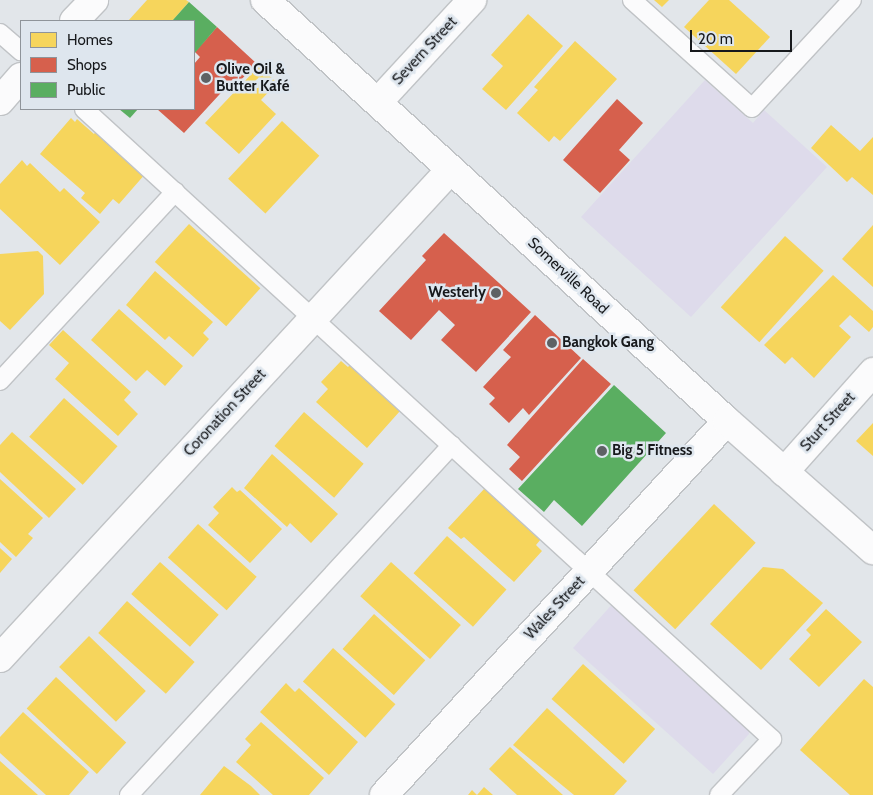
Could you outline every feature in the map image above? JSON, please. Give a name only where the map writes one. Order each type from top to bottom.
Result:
[{"type":"street","points":[[75,20],[94,0]]},
{"type":"street","name":"Somerville Road","points":[[265,0],[727,421],[873,550]]},
{"type":"street","name":"Severn Street","points":[[378,102],[472,0]]},
{"type":"street","points":[[0,100],[20,78]]},
{"type":"street","name":"Coronation Street","points":[[0,658],[451,169]]},
{"type":"street","name":"Sturt Street","points":[[784,472],[873,372]]},
{"type":"street","name":"Wales Street","points":[[384,795],[727,421]]},
{"type":"lane","points":[[632,0],[752,108],[852,0]]},
{"type":"lane","points":[[0,32],[20,50]]},
{"type":"lane","points":[[85,110],[314,316],[772,739],[719,795]]},
{"type":"lane","points":[[0,381],[175,192]]},
{"type":"lane","points":[[129,795],[452,445]]},
{"type":"shaded area","points":[[705,80],[753,123],[764,110],[827,167],[691,317],[581,217]]},
{"type":"shaded area","points":[[615,601],[748,720],[749,734],[713,774],[573,648]]},
{"type":"building: Homes","points":[[147,0],[186,0],[189,2],[173,20],[129,20]]},
{"type":"building: Homes","points":[[654,0],[669,0],[662,7]]},
{"type":"building: Homes","points":[[709,0],[729,0],[770,37],[736,74],[684,27]]},
{"type":"building: Homes","points":[[528,14],[563,46],[506,110],[482,89],[503,66],[491,55]]},
{"type":"building: Homes","points":[[575,41],[617,79],[560,141],[554,136],[549,142],[517,113],[538,90],[534,87]]},
{"type":"building: Homes","points":[[259,66],[277,83],[261,100],[276,114],[239,154],[205,123]]},
{"type":"building: Homes","points":[[71,118],[75,122],[77,119],[94,134],[97,130],[146,173],[119,204],[113,199],[100,214],[81,198],[85,193],[40,154]]},
{"type":"building: Homes","points":[[282,121],[319,156],[265,214],[228,179]]},
{"type":"building: Homes","points":[[831,125],[860,151],[873,137],[873,195],[852,177],[847,182],[811,148]]},
{"type":"building: Homes","points":[[22,160],[27,166],[30,163],[60,192],[64,188],[100,222],[60,265],[0,209],[0,184]]},
{"type":"building: Homes","points":[[189,224],[260,288],[226,326],[155,262]]},
{"type":"building: Homes","points":[[873,225],[873,287],[842,259]]},
{"type":"building: Homes","points":[[785,236],[824,271],[759,342],[721,307]]},
{"type":"building: Homes","points":[[38,251],[43,256],[44,294],[10,330],[0,321],[0,254]]},
{"type":"building: Homes","points":[[155,271],[213,322],[203,333],[209,339],[193,357],[169,336],[165,340],[126,305]]},
{"type":"building: Homes","points":[[833,275],[873,311],[873,327],[869,332],[850,315],[839,326],[851,337],[814,378],[792,357],[785,364],[764,345]]},
{"type":"building: Homes","points":[[119,309],[183,366],[165,386],[147,370],[136,381],[91,340]]},
{"type":"building: Homes","points":[[63,330],[131,392],[124,400],[138,414],[118,436],[55,379],[69,363],[49,345]]},
{"type":"building: Homes","points":[[341,361],[348,367],[350,365],[400,411],[367,448],[316,402],[328,389],[321,382]]},
{"type":"building: Homes","points":[[64,398],[118,446],[83,485],[29,437]]},
{"type":"building: Homes","points":[[304,412],[364,464],[334,498],[274,446]]},
{"type":"building: Homes","points":[[873,423],[873,456],[856,441]]},
{"type":"building: Homes","points":[[12,432],[76,489],[49,518],[0,472],[0,445]]},
{"type":"building: Homes","points":[[272,454],[338,514],[311,543],[290,523],[287,527],[244,488]]},
{"type":"building: Homes","points":[[0,479],[43,518],[28,534],[33,538],[16,557],[0,542]]},
{"type":"building: Homes","points":[[232,487],[237,492],[240,490],[282,529],[250,563],[208,525],[219,513],[213,507]]},
{"type":"building: Homes","points":[[485,488],[541,539],[536,545],[542,551],[514,582],[464,537],[461,539],[448,528]]},
{"type":"building: Homes","points":[[714,504],[756,543],[675,629],[634,590]]},
{"type":"building: Homes","points":[[198,524],[257,577],[227,610],[168,557]]},
{"type":"building: Homes","points":[[447,536],[506,590],[473,627],[414,573]]},
{"type":"building: Homes","points":[[0,548],[12,559],[0,573]]},
{"type":"building: Homes","points":[[160,562],[219,615],[190,647],[131,594]]},
{"type":"building: Homes","points":[[391,562],[461,625],[430,659],[360,596]]},
{"type":"building: Homes","points":[[763,567],[783,569],[823,603],[761,670],[710,624]]},
{"type":"building: Homes","points":[[127,601],[195,662],[166,694],[98,633]]},
{"type":"building: Homes","points":[[826,609],[862,642],[819,687],[789,659],[811,635],[806,630]]},
{"type":"building: Homes","points":[[374,614],[425,660],[394,695],[343,649]]},
{"type":"building: Homes","points":[[89,636],[146,691],[116,722],[59,667]]},
{"type":"building: Homes","points":[[333,648],[395,704],[365,738],[303,681]]},
{"type":"building: Homes","points":[[583,664],[655,729],[624,764],[552,699]]},
{"type":"building: Homes","points":[[56,677],[126,742],[97,774],[27,708]]},
{"type":"building: Homes","points":[[864,679],[873,687],[873,795],[850,795],[800,750]]},
{"type":"building: Homes","points":[[286,683],[295,692],[299,688],[358,742],[329,775],[260,712]]},
{"type":"building: Homes","points":[[547,708],[627,781],[614,795],[574,795],[513,745]]},
{"type":"building: Homes","points":[[23,712],[89,772],[69,795],[46,795],[0,753],[0,737]]},
{"type":"building: Homes","points":[[261,722],[324,778],[309,795],[273,795],[236,762],[251,745],[245,739]]},
{"type":"building: Homes","points":[[510,747],[563,795],[517,795],[489,769]]},
{"type":"building: Homes","points":[[0,761],[38,795],[0,795]]},
{"type":"building: Homes","points":[[224,766],[251,786],[260,795],[200,795]]},
{"type":"building: Homes","points":[[484,787],[493,795],[477,795]]},
{"type":"building: Homes","points":[[472,790],[477,795],[468,795]]},
{"type":"building: Shops","points":[[217,27],[256,63],[234,88],[230,83],[184,133],[158,110],[195,110],[195,63],[200,57],[195,52]]},
{"type":"building: Shops","points":[[617,99],[643,123],[619,150],[630,160],[600,193],[563,160]]},
{"type":"building: Shops","points":[[444,233],[531,312],[476,372],[441,340],[455,325],[439,310],[411,340],[379,311],[426,260],[422,256]]},
{"type":"building: Shops","points":[[535,315],[581,358],[529,415],[523,408],[509,423],[489,404],[495,398],[483,387],[511,357],[503,350]]},
{"type":"building: Shops","points":[[583,359],[611,384],[522,481],[509,469],[520,457],[507,445]]},
{"type":"building: Public","points":[[189,2],[217,27],[195,53],[195,20],[173,20]]},
{"type":"building: Public","points":[[120,110],[137,110],[130,118]]},
{"type":"building: Public","points":[[614,385],[666,433],[582,526],[554,500],[544,512],[518,489]]},
{"type":"place","name":"Olive Oil & Butter Kafé","points":[[206,78]]},
{"type":"place","name":"Westerly","points":[[496,293]]},
{"type":"place","name":"Bangkok Gang","points":[[552,343]]},
{"type":"place","name":"Big 5 Fitness","points":[[602,451]]}]
